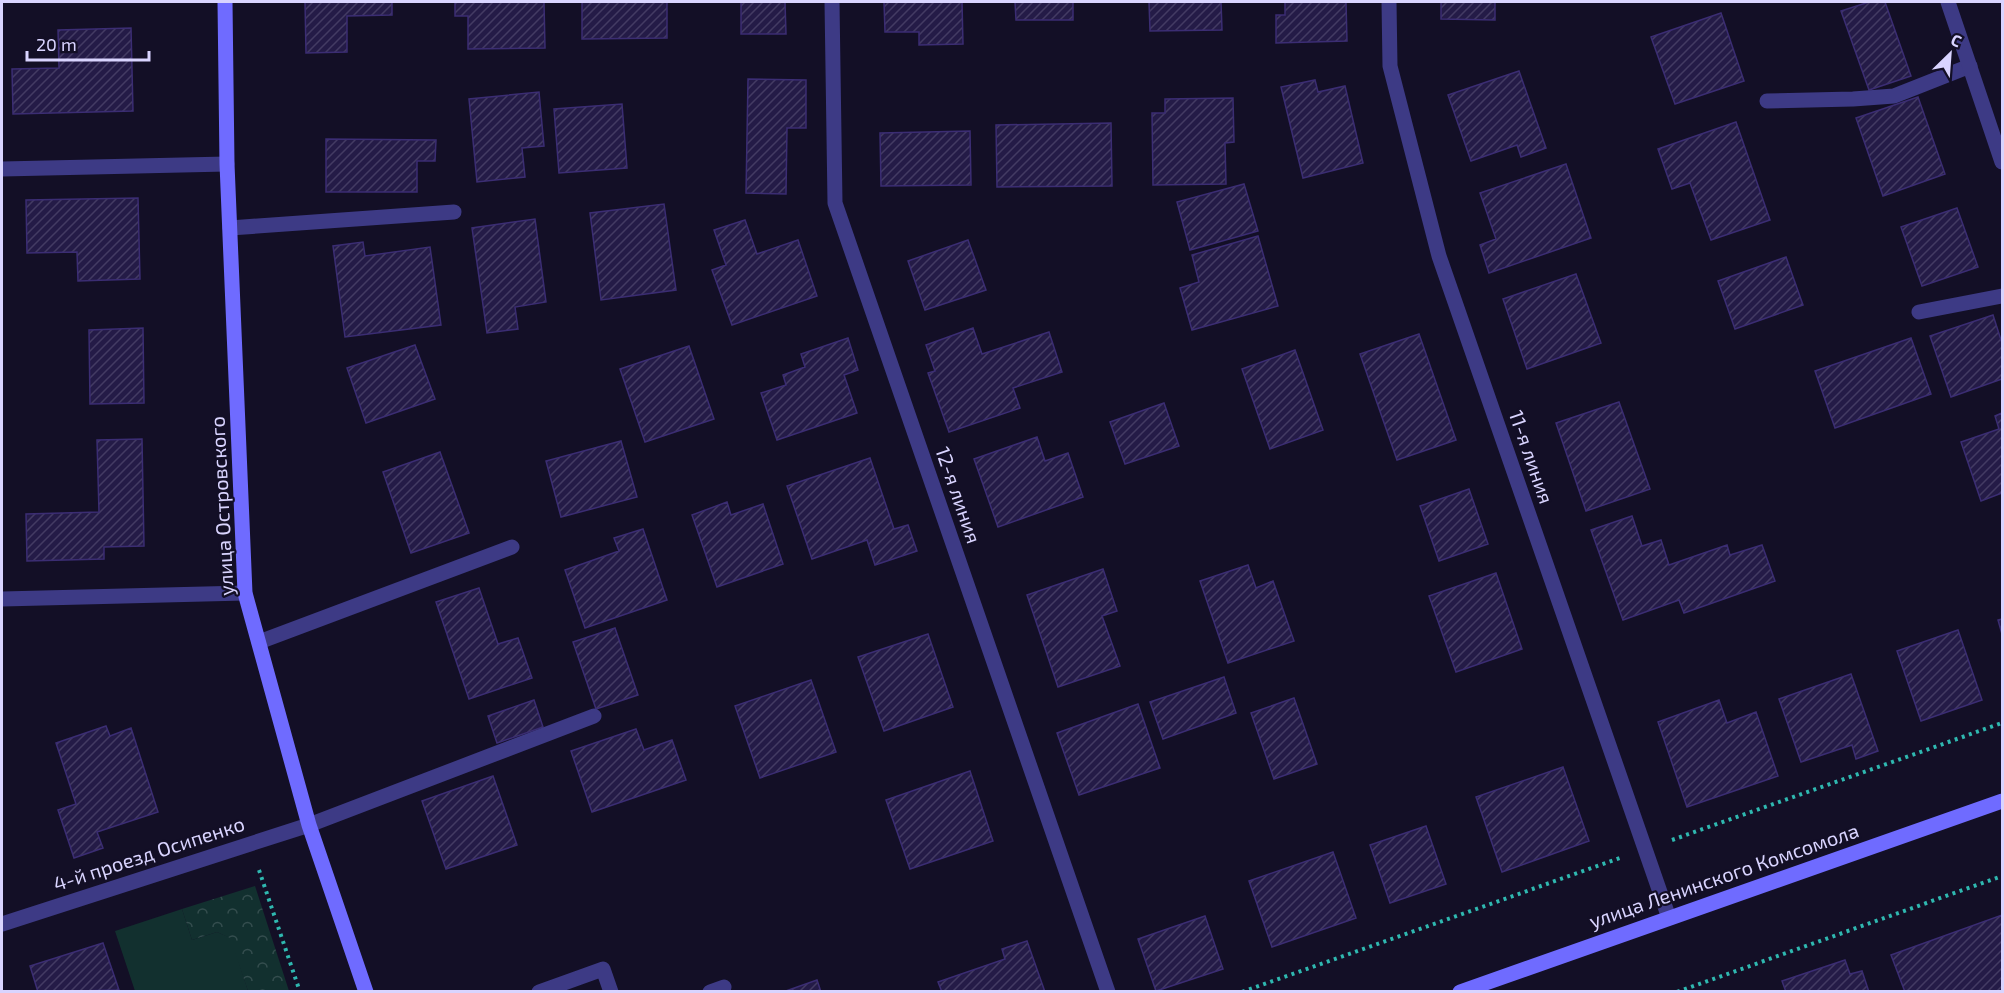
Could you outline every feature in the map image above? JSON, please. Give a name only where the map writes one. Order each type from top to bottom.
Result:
[{"type":"street","name":"улица Островского","points":[[225,2],[227,164],[245,593],[309,825],[366,992]]},
{"type":"street","name":"12-я линия","points":[[831,2],[835,203],[1108,992]]},
{"type":"street","name":"11-я линия","points":[[1389,2],[1390,66],[1439,256],[1669,918]]},
{"type":"street","points":[[1948,2],[2002,162]]},
{"type":"street","points":[[1767,101],[1894,96],[1970,66]]},
{"type":"street","points":[[2,170],[227,164]]},
{"type":"street","points":[[230,228],[454,212]]},
{"type":"street","points":[[1919,312],[2002,296]]},
{"type":"street","points":[[259,642],[512,547]]},
{"type":"street","points":[[2,599],[245,593]]},
{"type":"street","name":"4-й проезд Осипенко","points":[[2,924],[309,825],[594,716]]},
{"type":"street","name":"улица Ленинского Комсомола","points":[[1460,992],[2002,801]]},
{"type":"street","points":[[539,992],[603,969],[611,992]]},
{"type":"path","points":[[250,844],[300,992]]},
{"type":"path","points":[[1677,992],[2002,876]]},
{"type":"green space","points":[[255,886],[289,991],[248,991],[230,938],[217,932],[192,940],[182,909]]},
{"type":"green space","points":[[182,909],[192,940],[217,932],[231,938],[248,991],[135,991],[115,931]]},
{"type":"building","points":[[305,2],[392,2],[392,15],[347,16],[347,52],[306,53]]},
{"type":"building","points":[[455,2],[544,2],[545,48],[468,49],[468,16],[455,16]]},
{"type":"building","points":[[582,2],[667,2],[667,38],[582,39]]},
{"type":"building","points":[[741,2],[785,2],[786,34],[741,34]]},
{"type":"building","points":[[884,2],[962,2],[963,44],[919,45],[919,32],[885,32]]},
{"type":"building","points":[[1015,2],[1073,2],[1073,20],[1016,20]]},
{"type":"building","points":[[1149,2],[1221,2],[1222,30],[1150,31]]},
{"type":"building","points":[[1285,2],[1346,2],[1347,41],[1276,43],[1276,15],[1285,15]]},
{"type":"building","points":[[1441,2],[1495,2],[1495,20],[1441,19]]},
{"type":"building","points":[[1869,2],[1885,2],[1911,76],[1869,90],[1841,11]]},
{"type":"building","points":[[1721,13],[1744,81],[1675,104],[1651,37]]},
{"type":"building","points":[[131,28],[133,111],[13,114],[12,69],[59,68],[58,30]]},
{"type":"building","points":[[1519,71],[1546,148],[1521,157],[1517,145],[1471,161],[1448,95]]},
{"type":"building","points":[[748,79],[806,80],[806,128],[787,128],[786,194],[746,193]]},
{"type":"building","points":[[1315,80],[1318,92],[1345,86],[1363,163],[1303,178],[1281,87]]},
{"type":"building","points":[[539,92],[544,146],[522,148],[525,177],[477,182],[469,99]]},
{"type":"building","points":[[1918,97],[1945,174],[1883,196],[1856,118]]},
{"type":"building","points":[[1233,98],[1234,142],[1225,143],[1226,184],[1153,185],[1152,113],[1165,113],[1165,99]]},
{"type":"building","points":[[622,104],[627,168],[559,173],[554,109]]},
{"type":"building","points":[[1736,122],[1770,220],[1711,240],[1690,183],[1672,189],[1658,149]]},
{"type":"building","points":[[1111,123],[1112,186],[997,187],[996,125]]},
{"type":"building","points":[[970,131],[971,185],[881,186],[880,133]]},
{"type":"building","points":[[326,139],[436,140],[435,161],[417,161],[417,192],[326,192]]},
{"type":"building","points":[[1566,164],[1591,238],[1489,273],[1480,245],[1496,239],[1480,193]]},
{"type":"building","points":[[1244,184],[1258,231],[1190,250],[1177,202]]},
{"type":"building","points":[[138,198],[140,279],[78,281],[77,252],[27,253],[26,200]]},
{"type":"building","points":[[664,204],[676,290],[601,300],[590,213]]},
{"type":"building","points":[[1957,208],[1978,267],[1922,286],[1901,227]]},
{"type":"building","points":[[535,219],[546,302],[515,307],[518,329],[487,333],[472,228]]},
{"type":"building","points":[[745,220],[757,254],[798,240],[817,296],[732,325],[712,270],[726,265],[714,230]]},
{"type":"building","points":[[1258,236],[1278,306],[1192,330],[1180,288],[1199,282],[1192,255]]},
{"type":"building","points":[[968,240],[986,290],[925,310],[908,261]]},
{"type":"building","points":[[363,242],[365,256],[430,247],[441,325],[345,337],[333,246]]},
{"type":"building","points":[[1786,257],[1803,305],[1735,329],[1718,281]]},
{"type":"building","points":[[1576,274],[1601,343],[1527,369],[1503,299]]},
{"type":"building","points":[[1993,315],[2002,343],[2002,379],[1951,397],[1930,336]]},
{"type":"building","points":[[143,328],[144,403],[90,404],[89,330]]},
{"type":"building","points":[[973,328],[982,354],[1049,332],[1062,372],[1013,388],[1020,408],[949,432],[928,373],[935,371],[926,345]]},
{"type":"building","points":[[1419,334],[1456,440],[1397,460],[1360,354]]},
{"type":"building","points":[[848,338],[858,370],[844,375],[857,413],[777,440],[761,393],[786,385],[783,375],[805,367],[801,354]]},
{"type":"building","points":[[1911,338],[1931,394],[1835,428],[1815,371]]},
{"type":"building","points":[[415,345],[435,399],[366,423],[347,368]]},
{"type":"building","points":[[689,346],[714,419],[645,442],[620,369]]},
{"type":"building","points":[[1295,350],[1323,430],[1270,449],[1242,369]]},
{"type":"building","points":[[1619,402],[1650,489],[1586,511],[1556,423]]},
{"type":"building","points":[[1164,403],[1179,446],[1125,464],[1110,422]]},
{"type":"building","points":[[2002,413],[2002,493],[1981,501],[1961,442],[1999,429],[1995,416]]},
{"type":"building","points":[[1037,437],[1045,461],[1068,453],[1083,497],[998,527],[974,459]]},
{"type":"building","points":[[142,439],[144,546],[104,547],[104,559],[27,561],[26,514],[99,512],[97,440]]},
{"type":"building","points":[[621,441],[637,497],[561,517],[546,461]]},
{"type":"building","points":[[440,452],[469,533],[411,553],[383,472]]},
{"type":"building","points":[[870,458],[894,529],[908,525],[917,551],[875,565],[867,540],[812,559],[787,486]]},
{"type":"building","points":[[1469,489],[1488,544],[1439,561],[1420,506]]},
{"type":"building","points":[[727,502],[731,515],[763,504],[783,564],[717,587],[692,515]]},
{"type":"building","points":[[1632,516],[1642,546],[1661,540],[1669,565],[1727,545],[1730,555],[1762,545],[1775,581],[1684,613],[1679,600],[1623,620],[1591,530]]},
{"type":"building","points":[[643,529],[667,600],[585,628],[565,570],[619,551],[614,538]]},
{"type":"building","points":[[1248,565],[1256,588],[1273,581],[1294,641],[1228,663],[1200,581]]},
{"type":"building","points":[[1103,569],[1117,611],[1102,616],[1120,666],[1058,687],[1027,595]]},
{"type":"building","points":[[1496,573],[1522,649],[1456,672],[1429,596]]},
{"type":"building","points":[[479,588],[498,644],[518,638],[532,678],[469,699],[436,602]]},
{"type":"building","points":[[2002,619],[2002,634],[1998,620]]},
{"type":"building","points":[[615,628],[638,695],[596,709],[573,642]]},
{"type":"building","points":[[1958,630],[1982,700],[1921,721],[1897,651]]},
{"type":"building","points":[[928,634],[953,707],[884,731],[858,657]]},
{"type":"building","points":[[1851,674],[1878,751],[1856,759],[1852,745],[1801,762],[1779,699]]},
{"type":"building","points":[[1224,677],[1236,713],[1163,739],[1150,702]]},
{"type":"building","points":[[811,680],[836,752],[760,778],[735,706]]},
{"type":"building","points":[[1294,698],[1317,764],[1274,779],[1251,713]]},
{"type":"building","points":[[534,700],[543,727],[497,743],[488,716]]},
{"type":"building","points":[[1719,700],[1727,723],[1756,712],[1778,776],[1687,807],[1658,722]]},
{"type":"building","points":[[1138,704],[1160,768],[1079,795],[1057,733]]},
{"type":"building","points":[[106,726],[110,736],[131,728],[158,812],[97,832],[103,848],[74,858],[58,810],[76,804],[56,743]]},
{"type":"building","points":[[636,729],[644,750],[672,740],[686,780],[592,812],[571,751]]},
{"type":"building","points":[[1563,767],[1589,841],[1502,872],[1476,797]]},
{"type":"building","points":[[970,771],[993,841],[910,869],[886,800]]},
{"type":"building","points":[[493,776],[517,845],[446,869],[422,801]]},
{"type":"building","points":[[1426,826],[1446,884],[1390,903],[1370,845]]},
{"type":"building","points":[[1333,852],[1356,918],[1272,947],[1249,881]]},
{"type":"building","points":[[2002,915],[2002,992],[1905,992],[1891,955]]},
{"type":"building","points":[[1205,916],[1223,969],[1156,991],[1138,939]]},
{"type":"building","points":[[1027,941],[1045,992],[942,992],[938,982],[1005,959],[1002,949]]},
{"type":"building","points":[[103,943],[119,990],[38,992],[30,966]]},
{"type":"building","points":[[1845,960],[1850,974],[1862,971],[1869,992],[1786,992],[1782,981]]},
{"type":"building","points":[[817,980],[821,992],[783,992]]}]
